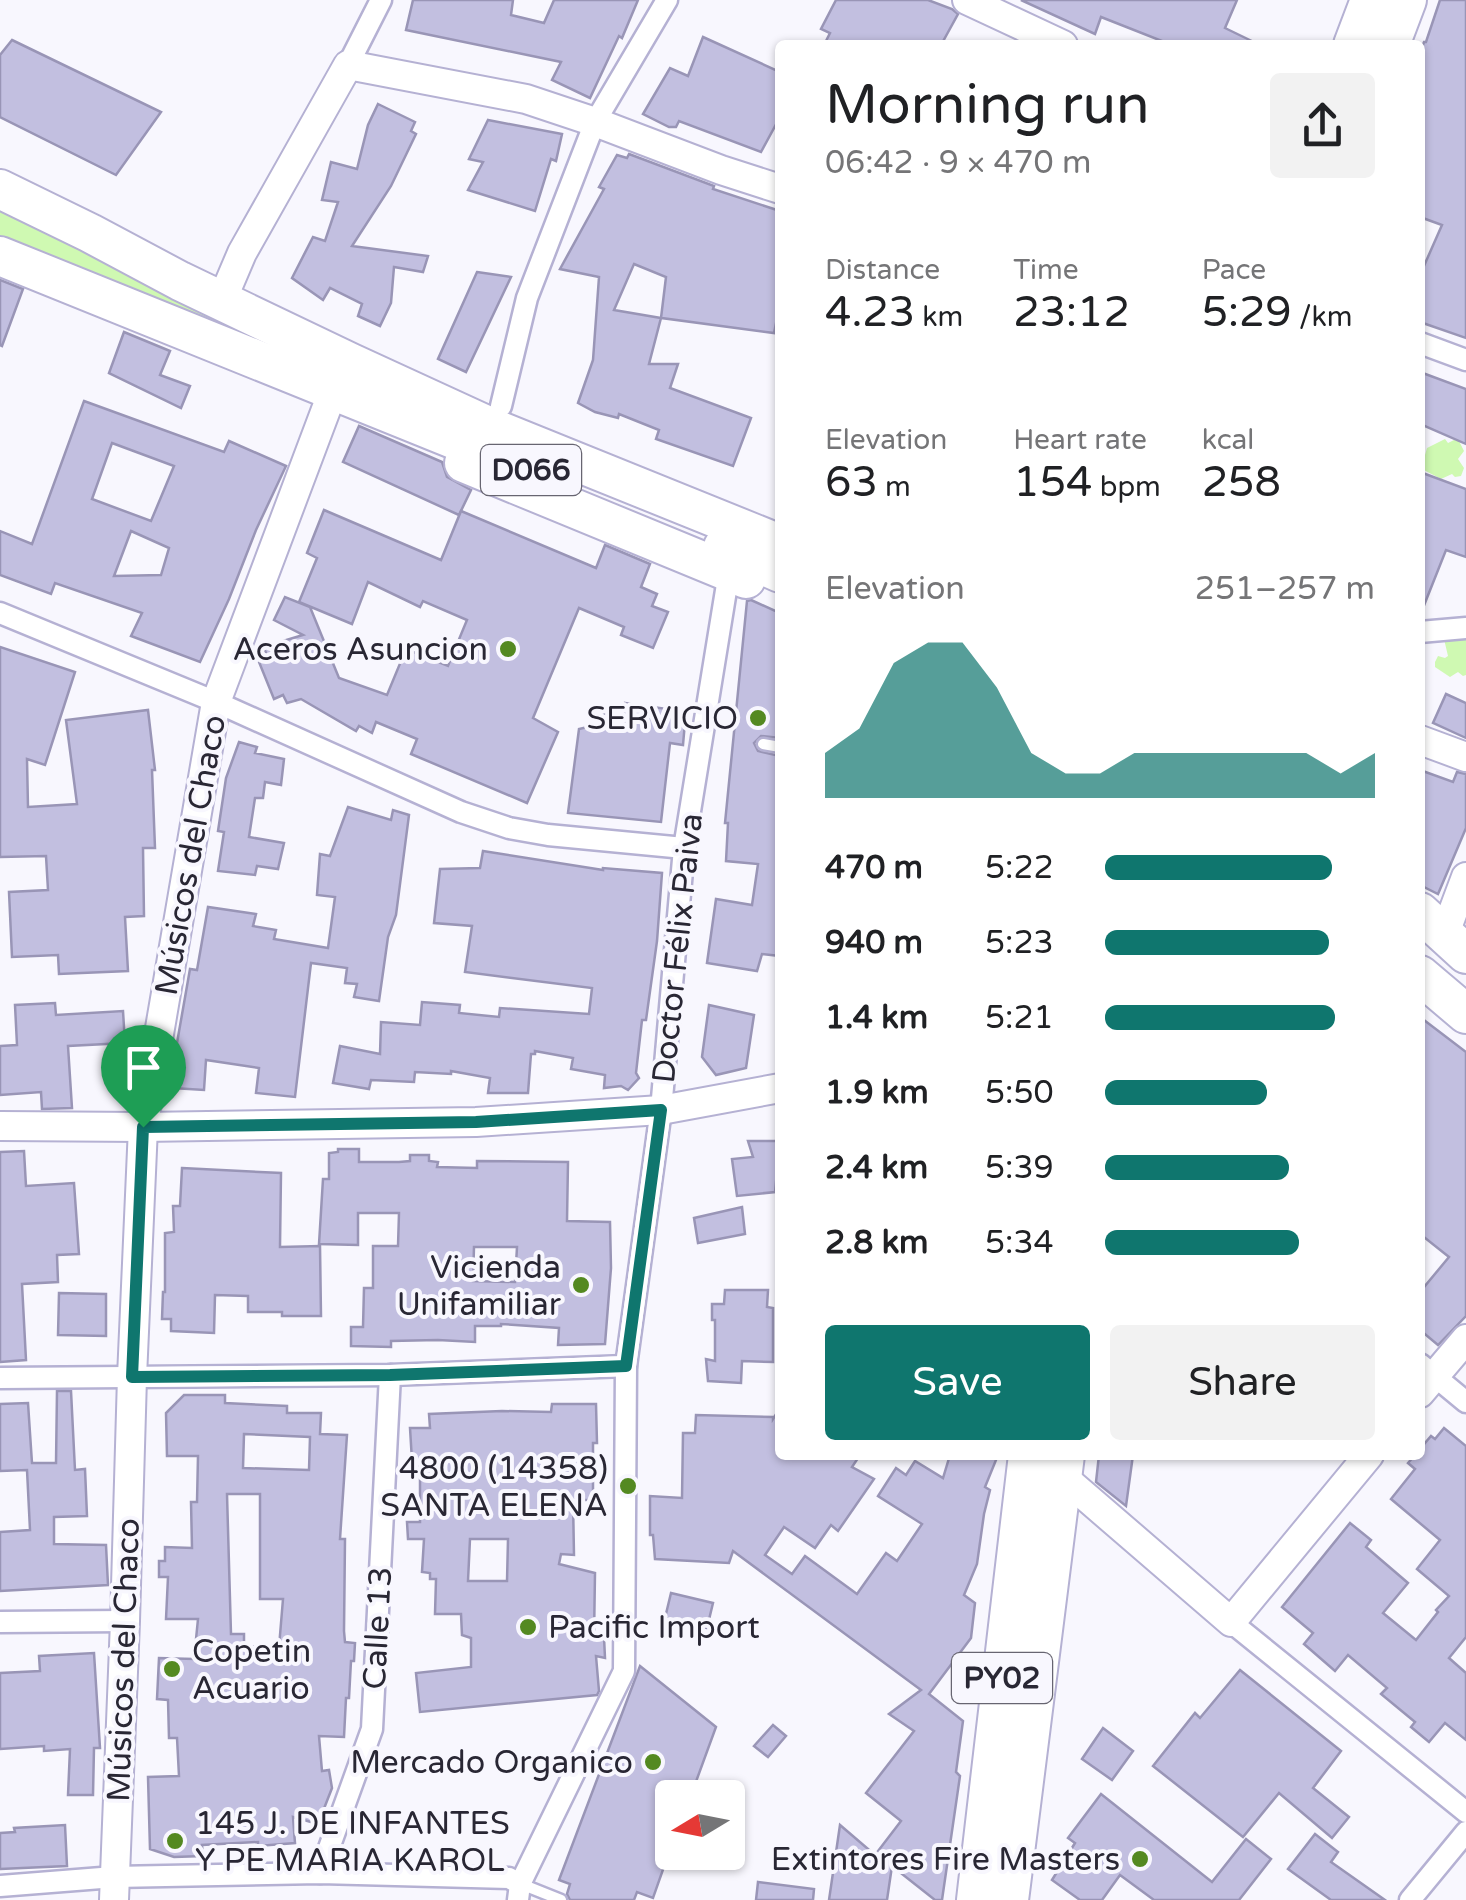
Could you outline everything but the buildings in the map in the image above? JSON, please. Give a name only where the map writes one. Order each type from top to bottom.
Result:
[{"type":"highway","points":[[1355,40],[1370,0]]},
{"type":"highway","points":[[1392,40],[1407,0]]},
{"type":"highway","name":"D066","points":[[0,190],[222,300],[342,383]]},
{"type":"highway","name":"D066","points":[[0,256],[342,383],[775,570]]},
{"type":"highway","points":[[342,383],[382,362],[402,365],[775,519]]},
{"type":"highway","name":"D066","points":[[732,549],[775,545]]},
{"type":"highway","points":[[732,549],[775,589]]},
{"type":"highway","points":[[1441,966],[1466,1031]]},
{"type":"highway","name":"PY02","points":[[976,1900],[1027,1460]]},
{"type":"highway","name":"PY02","points":[[1008,1900],[1064,1466]]},
{"type":"street","points":[[222,300],[242,253],[382,0]]},
{"type":"street","points":[[501,406],[527,298],[594,122],[667,0]]},
{"type":"street","points":[[967,0],[1052,40]]},
{"type":"street","points":[[348,65],[526,99],[775,187]]},
{"type":"street","points":[[1425,344],[1466,360]]},
{"type":"street","name":"Músicos del Chaco","points":[[114,1889],[143,1127],[216,702],[342,383]]},
{"type":"street","name":"Doctor Félix Paiva","points":[[519,1892],[624,1671],[626,1366],[661,1110],[684,848],[732,549]]},
{"type":"street","points":[[0,613],[216,702],[461,812],[509,828],[548,835],[684,848]]},
{"type":"street","points":[[1425,632],[1466,628]]},
{"type":"street","points":[[1425,742],[1466,757]]},
{"type":"street","points":[[1441,966],[1466,876]]},
{"type":"street","points":[[0,1126],[476,1122],[661,1110],[775,1089]]},
{"type":"street","points":[[1466,1339],[1425,1377],[1466,1402]]},
{"type":"street","points":[[0,1378],[390,1375],[626,1366]]},
{"type":"street","name":"Calle 13","points":[[320,1872],[372,1729],[390,1375]]},
{"type":"street","points":[[1231,1622],[1365,1460]]},
{"type":"street","points":[[1064,1466],[1231,1622],[1466,1812]]},
{"type":"street","points":[[0,1622],[126,1621]]},
{"type":"street","points":[[1410,1900],[1466,1832]]},
{"type":"street","points":[[0,1886],[114,1889],[320,1872],[508,1878],[519,1892]]},
{"type":"lane","points":[[763,744],[775,746]]},
{"type":"lane","points":[[519,1892],[562,1900]]},
{"type":"green space","points":[[0,198],[157,290],[328,377],[0,237]]},
{"type":"green space","points":[[1445,439],[1448,443],[1459,441],[1464,451],[1458,459],[1464,468],[1461,476],[1452,474],[1441,479],[1425,471],[1427,448]]},
{"type":"green space","points":[[1466,631],[1466,675],[1458,672],[1450,677],[1435,667],[1435,662],[1438,656],[1448,656],[1444,639]]},
{"type":"place","name":"Aceros Asuncion","points":[[508,649]]},
{"type":"place","name":"SERVICIO","points":[[758,718]]},
{"type":"place","name":"Vicienda Unifamiliar","points":[[581,1285]]},
{"type":"place","name":"4800 (14358) SANTA ELENA","points":[[628,1486]]},
{"type":"place","name":"Pacific Import","points":[[528,1627]]},
{"type":"place","name":"Copetin Acuario","points":[[172,1669]]},
{"type":"place","name":"Mercado Organico","points":[[653,1762]]},
{"type":"place","name":"145 J. DE INFANTES Y PE MARIA KAROL","points":[[175,1841]]},
{"type":"place","name":"Extintores Fire Masters","points":[[1140,1859]]},
{"type":"route","points":[[661,1110],[626,1366],[390,1375],[132,1377],[143,1127],[476,1122],[661,1110]]}]
